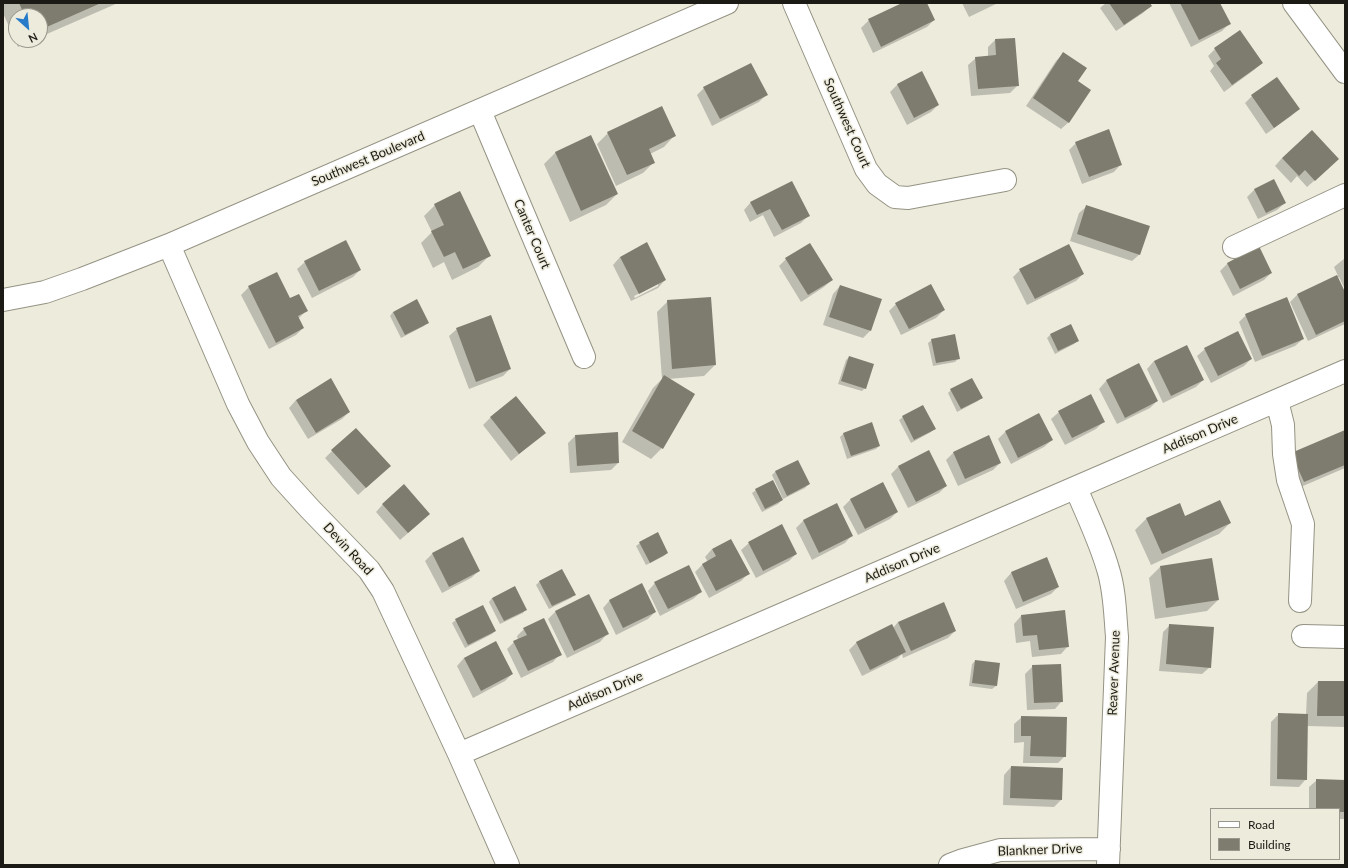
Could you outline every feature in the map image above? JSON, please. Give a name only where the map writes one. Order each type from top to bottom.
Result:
[{"type":"street","name":"Southwest Boulevard","points":[[3,300],[45,292],[169,245],[727,3]]},
{"type":"street","name":"Southwest Court","points":[[794,3],[866,169],[877,184],[895,197],[908,198],[1005,180]]},
{"type":"street","points":[[1294,3],[1345,72]]},
{"type":"street","name":"Canter Court","points":[[480,111],[584,357]]},
{"type":"street","points":[[1234,247],[1345,195]]},
{"type":"street","name":"Devin Road","points":[[169,245],[238,404],[258,442],[281,477],[369,570],[383,592],[459,754],[508,865]]},
{"type":"street","name":"Addison Drive","points":[[459,754],[1345,371]]},
{"type":"street","points":[[1276,401],[1283,425],[1284,454],[1288,480],[1303,524],[1300,601]]},
{"type":"street","name":"Reaver Avenue","points":[[1076,488],[1099,543],[1108,570],[1114,600],[1117,637],[1108,857]]},
{"type":"street","points":[[1304,636],[1345,637]]},
{"type":"street","name":"Blankner Drive","points":[[950,865],[1000,850],[1108,857]]},
{"type":"building","points":[[19,3],[101,3],[48,26],[48,8],[21,8]]},
{"type":"building","points":[[902,3],[927,3],[935,20],[881,47],[868,19]]},
{"type":"building","points":[[1109,3],[1150,3],[1152,6],[1124,25]]},
{"type":"building","points":[[1180,3],[1220,3],[1231,24],[1199,40]]},
{"type":"building","points":[[1240,30],[1263,63],[1232,85],[1216,63],[1221,59],[1214,48]]},
{"type":"building","points":[[1015,38],[1019,86],[978,89],[975,57],[996,55],[995,39]]},
{"type":"building","points":[[1063,52],[1087,68],[1078,81],[1091,90],[1069,123],[1033,98]]},
{"type":"building","points":[[751,63],[768,95],[720,119],[703,87]]},
{"type":"building","points":[[922,71],[939,105],[914,118],[897,84]]},
{"type":"building","points":[[1277,77],[1300,109],[1274,128],[1251,95]]},
{"type":"building","points":[[662,106],[676,136],[649,149],[655,163],[627,175],[607,132]]},
{"type":"building","points":[[1109,129],[1122,165],[1089,177],[1075,142]]},
{"type":"building","points":[[1312,130],[1339,159],[1315,181],[1305,170],[1299,176],[1282,158]]},
{"type":"building","points":[[591,135],[618,194],[581,211],[555,152]]},
{"type":"building","points":[[1274,179],[1286,203],[1266,213],[1254,189]]},
{"type":"building","points":[[792,181],[810,216],[782,230],[770,209],[757,215],[750,202]]},
{"type":"building","points":[[460,191],[491,256],[463,269],[455,252],[444,257],[431,231],[444,225],[434,204]]},
{"type":"building","points":[[1086,205],[1150,226],[1140,255],[1077,234]]},
{"type":"building","points":[[346,240],[361,270],[319,291],[304,261]]},
{"type":"building","points":[[647,242],[666,280],[639,294],[620,257]]},
{"type":"building","points":[[810,243],[833,280],[808,295],[785,258]]},
{"type":"building","points":[[1069,244],[1084,274],[1035,299],[1019,269]]},
{"type":"building","points":[[1259,246],[1272,273],[1240,289],[1227,263]]},
{"type":"building","points":[[277,272],[290,298],[299,294],[308,311],[298,316],[304,328],[276,343],[248,286]]},
{"type":"building","points":[[1337,275],[1345,292],[1345,321],[1316,335],[1297,294]]},
{"type":"building","points":[[931,284],[945,310],[909,329],[895,303]]},
{"type":"building","points":[[840,285],[882,299],[871,331],[829,317]]},
{"type":"building","points":[[711,297],[716,365],[672,369],[667,300]]},
{"type":"building","points":[[1287,297],[1304,339],[1262,356],[1245,314]]},
{"type":"building","points":[[417,299],[429,323],[405,335],[393,312]]},
{"type":"building","points":[[491,315],[511,369],[476,382],[456,328]]},
{"type":"building","points":[[1071,324],[1079,341],[1058,351],[1050,334]]},
{"type":"building","points":[[1238,331],[1252,359],[1218,376],[1204,348]]},
{"type":"building","points":[[955,334],[960,359],[936,363],[931,339]]},
{"type":"building","points":[[1187,345],[1204,380],[1171,396],[1154,361]]},
{"type":"building","points":[[849,356],[874,364],[866,389],[841,381]]},
{"type":"building","points":[[1139,363],[1158,401],[1125,418],[1106,380]]},
{"type":"building","points":[[664,375],[695,394],[663,449],[632,431]]},
{"type":"building","points":[[331,378],[350,412],[316,433],[296,400]]},
{"type":"building","points":[[972,378],[983,398],[961,409],[950,389]]},
{"type":"building","points":[[1091,394],[1105,422],[1072,438],[1058,411]]},
{"type":"building","points":[[516,396],[546,433],[519,454],[490,417]]},
{"type":"building","points":[[923,405],[936,429],[914,440],[902,416]]},
{"type":"building","points":[[1039,413],[1053,440],[1018,458],[1005,431]]},
{"type":"building","points":[[872,422],[880,446],[851,456],[843,433]]},
{"type":"building","points":[[356,428],[391,466],[366,488],[331,450]]},
{"type":"building","points":[[1345,430],[1345,465],[1304,482],[1291,453]]},
{"type":"building","points":[[618,432],[619,463],[577,466],[575,435]]},
{"type":"building","points":[[989,435],[1001,463],[965,479],[953,452]]},
{"type":"building","points":[[929,450],[947,486],[916,502],[898,466]]},
{"type":"building","points":[[798,460],[810,484],[787,496],[775,471]]},
{"type":"building","points":[[773,480],[783,500],[765,509],[755,489]]},
{"type":"building","points":[[883,482],[898,512],[865,529],[850,499]]},
{"type":"building","points":[[404,484],[430,514],[408,533],[382,504]]},
{"type":"building","points":[[1220,500],[1231,523],[1162,554],[1146,518],[1180,503],[1185,516]]},
{"type":"building","points":[[837,503],[853,536],[819,553],[803,520]]},
{"type":"building","points":[[782,524],[797,554],[763,571],[748,542]]},
{"type":"building","points":[[658,532],[668,553],[650,563],[639,542]]},
{"type":"building","points":[[463,537],[480,571],[449,587],[432,553]]},
{"type":"building","points":[[731,539],[750,574],[716,591],[702,564],[716,556],[712,549]]},
{"type":"building","points":[[1047,557],[1059,587],[1023,602],[1011,572]]},
{"type":"building","points":[[1212,558],[1219,600],[1166,608],[1160,566]]},
{"type":"building","points":[[689,565],[702,592],[668,609],[654,582]]},
{"type":"building","points":[[562,569],[576,595],[552,606],[539,581]]},
{"type":"building","points":[[642,583],[656,612],[623,628],[609,600]]},
{"type":"building","points":[[515,586],[527,610],[504,621],[492,598]]},
{"type":"building","points":[[589,594],[609,634],[574,651],[555,611]]},
{"type":"building","points":[[944,602],[956,631],[911,651],[898,622]]},
{"type":"building","points":[[483,605],[496,631],[468,645],[455,619]]},
{"type":"building","points":[[1065,610],[1069,647],[1039,650],[1037,635],[1023,636],[1021,615]]},
{"type":"building","points":[[544,618],[562,655],[528,671],[513,641],[527,635],[523,628]]},
{"type":"building","points":[[892,624],[906,652],[870,670],[856,642]]},
{"type":"building","points":[[1169,624],[1214,627],[1211,668],[1166,664]]},
{"type":"building","points":[[496,641],[513,674],[481,691],[464,658]]},
{"type":"building","points":[[975,660],[1000,663],[997,686],[972,683]]},
{"type":"building","points":[[1061,664],[1063,702],[1034,703],[1032,665]]},
{"type":"building","points":[[1318,681],[1345,681],[1345,716],[1317,716]]},
{"type":"building","points":[[1278,713],[1308,714],[1307,780],[1277,779]]},
{"type":"building","points":[[1021,716],[1067,717],[1066,757],[1030,756],[1031,736],[1021,736]]},
{"type":"building","points":[[1011,766],[1063,768],[1062,800],[1010,798]]},
{"type":"building","points":[[1316,779],[1345,780],[1345,812],[1340,812],[1340,808],[1316,808]]}]
